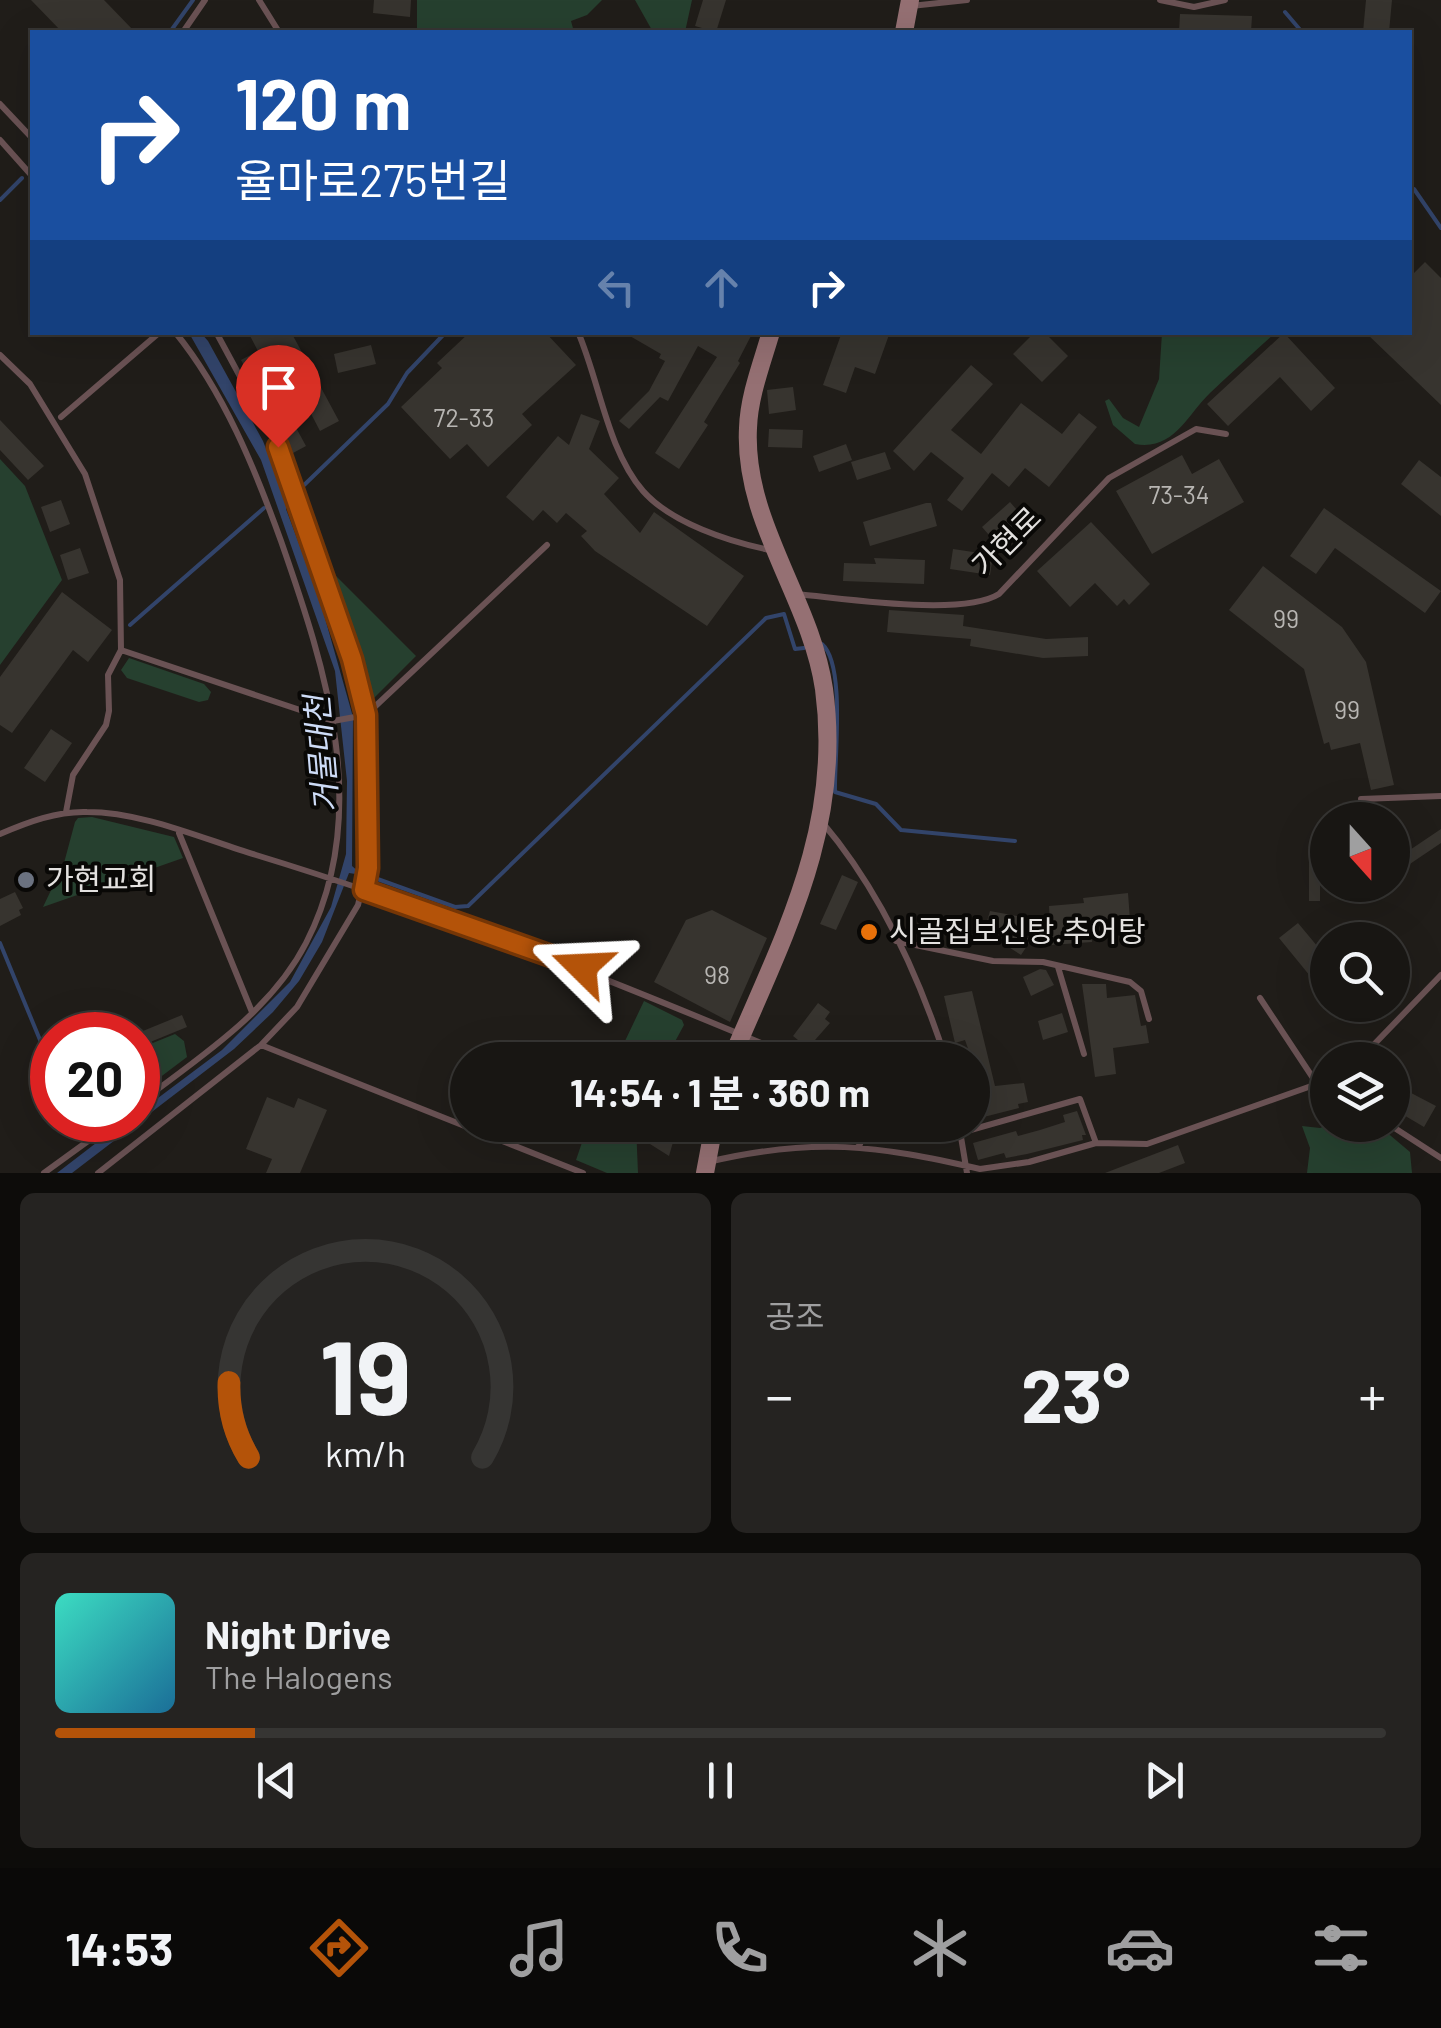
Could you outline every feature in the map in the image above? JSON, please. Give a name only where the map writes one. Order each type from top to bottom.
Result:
[{"type":"street","points":[[904,30],[910,3]]},
{"type":"street","points":[[739,1042],[796,904],[822,821],[827,753],[819,662],[776,552],[750,468],[748,428],[754,388],[770,335]]},
{"type":"street","points":[[706,1168],[711,1142]]},
{"type":"lane","points":[[184,30],[205,0]]},
{"type":"lane","points":[[910,3],[968,0]]},
{"type":"lane","points":[[1160,0],[1194,7],[1225,0]]},
{"type":"lane","points":[[262,3],[278,30]]},
{"type":"lane","points":[[0,104],[30,136]]},
{"type":"lane","points":[[0,140],[30,174]]},
{"type":"lane","points":[[62,416],[156,335]]},
{"type":"lane","points":[[160,1086],[278,986],[305,945],[332,878],[340,816],[332,721],[320,654],[252,465],[202,370],[178,335]]},
{"type":"lane","points":[[98,1173],[262,1045],[314,982],[364,890],[368,850],[366,715],[352,659],[278,447],[218,335]]},
{"type":"lane","points":[[579,335],[624,460],[646,494],[675,514],[714,532],[776,552]]},
{"type":"lane","points":[[0,354],[30,384],[93,492],[120,580],[121,650],[108,675],[106,725],[73,775],[66,812]]},
{"type":"lane","name":"가현로","points":[[794,594],[941,605],[987,601],[1109,478],[1196,429],[1226,434]]},
{"type":"lane","points":[[121,650],[332,721],[366,715],[547,545]]},
{"type":"lane","points":[[1361,798],[1441,796]]},
{"type":"lane","points":[[0,834],[66,812],[108,813],[179,832],[332,878],[553,956],[759,1042]]},
{"type":"lane","points":[[822,821],[864,879],[896,940],[938,1042]]},
{"type":"lane","points":[[179,832],[252,1012]]},
{"type":"lane","points":[[896,940],[993,961],[1044,962],[1137,985],[1149,1020]]},
{"type":"lane","points":[[1058,966],[1084,1054]]},
{"type":"lane","points":[[1376,1042],[1441,975]]},
{"type":"lane","points":[[1260,998],[1310,1073]]},
{"type":"lane","points":[[262,1045],[583,1173]]},
{"type":"lane","points":[[706,1168],[786,1147],[862,1146],[965,1169],[999,1168],[1096,1143],[1146,1144],[1310,1086]]},
{"type":"lane","points":[[990,1122],[1080,1099],[1096,1143]]},
{"type":"lane","points":[[1410,1138],[1441,1158]]},
{"type":"lane","points":[[44,1173],[87,1142]]},
{"type":"lane","points":[[857,1142],[862,1146]]},
{"type":"lane","points":[[962,1142],[965,1169]]},
{"type":"green space","points":[[417,0],[602,0],[587,15],[571,21],[573,30],[417,30]]},
{"type":"green space","points":[[635,0],[692,0],[685,30],[652,30]]},
{"type":"green space","points":[[1162,335],[1273,335],[1210,393],[1170,437],[1148,445],[1135,444],[1113,425],[1105,401],[1109,399],[1123,418],[1139,427],[1159,379]]},
{"type":"green space","points":[[0,459],[25,486],[62,580],[0,665]]},
{"type":"green space","points":[[332,572],[416,656],[371,701],[329,575]]},
{"type":"green space","points":[[129,658],[204,684],[211,692],[208,700],[199,702],[127,678],[121,670]]},
{"type":"green space","points":[[92,817],[174,837],[183,858],[43,907],[64,863],[75,822]]},
{"type":"green space","points":[[644,1001],[682,1020],[684,1025],[675,1042],[625,1042]]},
{"type":"green space","points":[[175,1034],[184,1041],[187,1057],[160,1077],[160,1040]]},
{"type":"green space","points":[[1302,1126],[1310,1127],[1310,1142],[1398,1142],[1410,1152],[1412,1173],[1307,1173],[1310,1148]]},
{"type":"green space","points":[[582,1142],[637,1142],[638,1173],[607,1173],[576,1160]]},
{"type":"water","points":[[190,335],[203,335],[208,341],[263,441],[285,498],[291,497],[286,509],[319,597],[353,717],[352,866],[362,875],[349,873],[322,942],[299,981],[273,1012],[234,1049],[160,1106],[160,1096],[222,1050],[290,982],[331,907],[346,854],[347,781],[335,671],[261,460]]},
{"type":"water","points":[[97,1142],[112,1142],[72,1173],[57,1173]]},
{"type":"building","points":[[31,0],[104,0],[133,30],[60,30]]},
{"type":"building","points":[[374,0],[411,0],[410,17],[373,13]]},
{"type":"building","points":[[703,0],[726,0],[717,30],[695,26]]},
{"type":"building","points":[[1366,0],[1392,0],[1389,30],[1363,30]]},
{"type":"building","points":[[1180,14],[1252,16],[1251,30],[1179,30]]},
{"type":"building","points":[[1425,262],[1441,278],[1441,405],[1368,335],[1412,335],[1412,275]]},
{"type":"building","points":[[250,335],[293,335],[339,421],[320,431],[306,404],[288,413],[306,446],[293,453],[241,360],[258,351]]},
{"type":"building","points":[[467,335],[548,335],[576,365],[522,414],[532,425],[488,467],[467,444],[450,459],[401,407],[442,368],[437,363]]},
{"type":"building","points":[[628,335],[751,335],[740,363],[704,422],[708,425],[679,469],[655,453],[717,357],[698,346],[668,401],[660,397],[629,429],[619,421],[649,391],[665,361],[659,358],[661,354]]},
{"type":"building","points":[[841,335],[889,335],[875,374],[855,367],[846,393],[823,385]]},
{"type":"building","points":[[1032,335],[1047,335],[1068,356],[1042,382],[1013,354]]},
{"type":"building","points":[[1282,335],[1335,388],[1311,411],[1280,377],[1228,426],[1207,404]]},
{"type":"building","points":[[371,345],[376,364],[338,373],[334,354]]},
{"type":"building","points":[[971,365],[993,384],[951,430],[981,454],[1021,403],[1062,434],[1079,413],[1097,427],[1049,487],[1025,468],[1009,487],[992,473],[962,511],[947,500],[964,478],[931,452],[914,471],[893,451]]},
{"type":"building","points":[[793,387],[796,410],[769,414],[767,390]]},
{"type":"building","points":[[581,414],[600,421],[589,449],[619,478],[604,494],[640,533],[654,512],[744,576],[707,626],[595,551],[581,536],[587,531],[566,513],[557,523],[543,510],[533,521],[506,497],[558,436],[569,445]]},
{"type":"building","points":[[0,420],[44,466],[28,480],[0,450]]},
{"type":"building","points":[[769,429],[803,430],[802,448],[768,447]]},
{"type":"building","points":[[846,444],[852,460],[819,472],[813,456]]},
{"type":"building","points":[[885,452],[891,469],[857,480],[851,462]]},
{"type":"building","points":[[1182,455],[1192,474],[1219,459],[1244,502],[1152,554],[1116,491]]},
{"type":"building","points":[[1419,460],[1441,477],[1441,516],[1401,484]]},
{"type":"building","points":[[61,500],[70,524],[50,532],[41,507]]},
{"type":"building","points":[[1010,502],[1023,517],[995,542],[982,527]]},
{"type":"building","points":[[931,503],[937,526],[870,546],[863,522]]},
{"type":"building","points":[[1324,508],[1441,591],[1425,613],[1335,548],[1316,574],[1290,556]]},
{"type":"building","points":[[1091,522],[1150,584],[1129,605],[1124,599],[1117,606],[1095,583],[1070,607],[1037,571]]},
{"type":"building","points":[[80,548],[89,573],[68,580],[60,555]]},
{"type":"building","points":[[953,549],[993,555],[990,575],[950,569]]},
{"type":"building","points":[[874,558],[925,560],[924,584],[843,581],[844,563],[876,564]]},
{"type":"building","points":[[1263,566],[1342,627],[1366,662],[1394,785],[1371,790],[1360,743],[1331,750],[1329,742],[1324,744],[1304,669],[1229,610]]},
{"type":"building","points":[[62,592],[112,630],[88,662],[73,650],[12,733],[0,725],[0,677]]},
{"type":"building","points":[[889,610],[964,615],[963,626],[1046,639],[1088,637],[1088,656],[1043,658],[970,646],[971,639],[887,632]]},
{"type":"building","points":[[51,729],[72,743],[45,782],[24,768]]},
{"type":"building","points":[[1441,829],[1441,843],[1410,864],[1410,850]]},
{"type":"building","points":[[842,875],[858,882],[836,930],[820,924]]},
{"type":"building","points":[[15,892],[23,908],[19,910],[21,915],[0,926],[0,899]]},
{"type":"building","points":[[1128,893],[1130,920],[1091,924],[1092,942],[1051,945],[1049,906]]},
{"type":"building","points":[[712,910],[767,938],[730,1022],[654,982],[686,920]]},
{"type":"building","points":[[990,911],[1017,916],[1031,926],[1024,936],[1031,940],[1021,955],[1007,946],[1010,942],[983,935]]},
{"type":"building","points":[[1298,923],[1310,937],[1310,976],[1279,938]]},
{"type":"building","points":[[1046,970],[1054,985],[1031,996],[1023,977]]},
{"type":"building","points":[[1082,984],[1106,984],[1107,998],[1135,995],[1149,1043],[1113,1048],[1116,1074],[1095,1077]]},
{"type":"building","points":[[972,991],[984,1042],[955,1042],[944,996]]},
{"type":"building","points":[[818,1003],[830,1012],[825,1019],[830,1023],[813,1042],[800,1042],[793,1036]]},
{"type":"building","points":[[1062,1013],[1068,1032],[1043,1040],[1038,1021]]},
{"type":"building","points":[[182,1015],[187,1027],[160,1038],[160,1024]]},
{"type":"building","points":[[990,1065],[995,1086],[1024,1083],[1028,1102],[1018,1104],[1019,1108],[990,1115]]},
{"type":"building","points":[[1410,1092],[1436,1106],[1424,1127],[1410,1119]]},
{"type":"building","points":[[267,1097],[294,1108],[298,1098],[327,1110],[300,1173],[266,1173],[272,1159],[246,1149]]},
{"type":"building","points":[[1077,1111],[1086,1135],[1082,1135],[1083,1140],[1006,1158],[1004,1153],[978,1160],[973,1143],[990,1142],[990,1138],[1016,1131],[1018,1136],[1040,1130],[1065,1122],[1063,1115]]},
{"type":"building","points":[[651,1142],[673,1142],[669,1156]]},
{"type":"building","points":[[1178,1145],[1185,1163],[1159,1173],[1105,1173]]},
{"type":"waterway","points":[[171,30],[193,0]]},
{"type":"waterway","points":[[1285,12],[1300,30]]},
{"type":"waterway","points":[[0,200],[22,178]]},
{"type":"waterway","points":[[1414,189],[1441,228]]},
{"type":"waterway","points":[[301,488],[388,404],[407,373],[443,335]]},
{"type":"waterway","points":[[130,625],[264,508]]},
{"type":"waterway","points":[[372,877],[455,907],[468,906],[766,618],[784,614],[795,649],[804,648]]},
{"type":"waterway","points":[[822,644],[834,671],[836,692],[835,792],[876,804],[901,830],[1015,841]]},
{"type":"waterway","points":[[0,943],[30,1016]]},
{"type":"place","name":"가현교회","points":[[26,880]]},
{"type":"place","name":"시골집보신탕.추어탕","points":[[869,932]]},
{"type":"route","points":[[278,447],[352,659],[366,715],[368,868],[364,890],[582,967]]},
{"type":"water label","name":"거물대천","points":[[322,754]]}]
